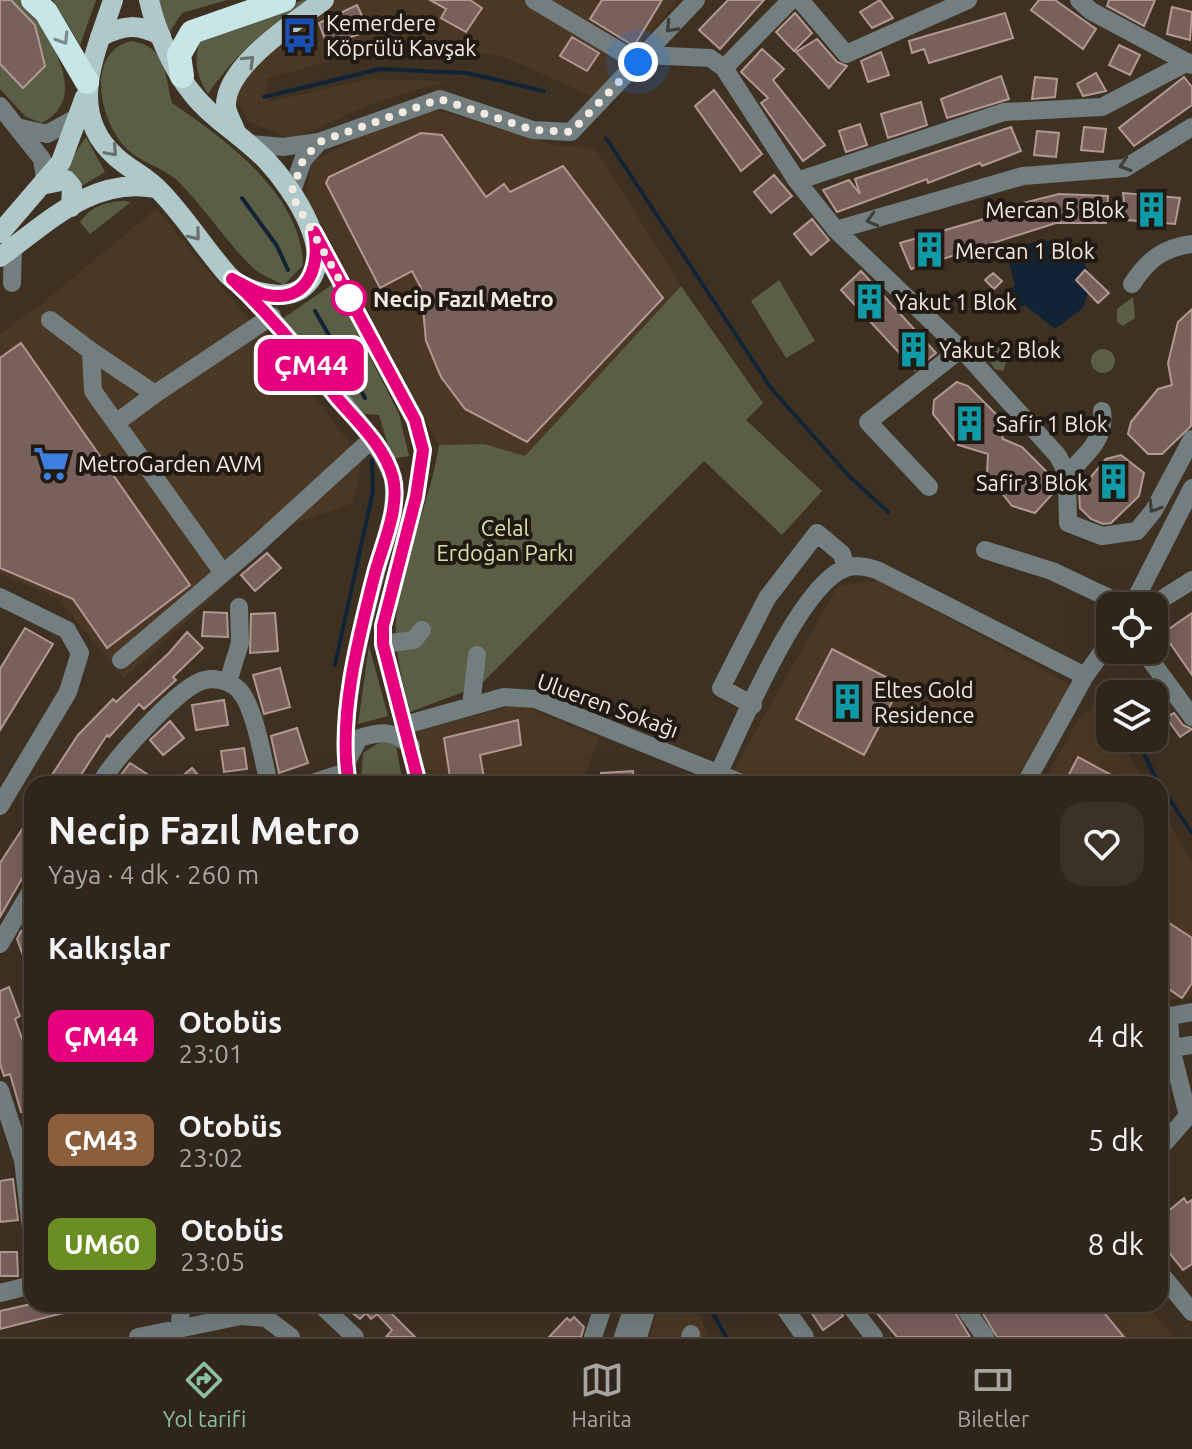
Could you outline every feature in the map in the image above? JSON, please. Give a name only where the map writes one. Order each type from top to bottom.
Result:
[{"type":"highway","points":[[33,0],[46,12],[83,98]]},
{"type":"highway","points":[[182,76],[179,55],[192,32],[284,0]]},
{"type":"main road","points":[[4,246],[61,162],[113,0]]},
{"type":"main road","points":[[83,98],[101,139],[114,156],[159,189],[232,279],[268,295],[300,289],[310,279],[316,263],[314,232],[270,163],[206,108],[182,76],[161,36],[149,0]]},
{"type":"main road","points":[[242,137],[226,109],[228,93],[236,74],[324,0]]},
{"type":"main road","points":[[100,37],[132,26],[145,27],[161,36]]},
{"type":"main road","points":[[46,184],[66,180],[73,196],[71,207]]},
{"type":"main road","points":[[4,246],[86,196],[122,184],[159,189]]},
{"type":"street","points":[[534,0],[642,58],[710,58],[724,68],[797,181],[836,230],[961,349],[1047,441],[1067,474],[1068,523],[1102,536],[1137,531],[1154,510],[1192,439]]},
{"type":"street","points":[[242,137],[283,147],[319,142],[440,99],[533,130],[571,132],[696,0]]},
{"type":"street","points":[[724,68],[791,0]]},
{"type":"street","points":[[800,0],[846,54],[968,0]]},
{"type":"street","points":[[1079,0],[1091,11],[1190,64]]},
{"type":"street","points":[[797,181],[1004,112],[1102,107],[1190,64]]},
{"type":"street","points":[[21,128],[47,134],[83,98]]},
{"type":"street","points":[[0,106],[21,128],[42,159],[46,184]]},
{"type":"street","points":[[836,230],[1023,176],[1125,168],[1192,127]]},
{"type":"street","points":[[291,194],[303,160],[319,142]]},
{"type":"street","points":[[314,232],[415,420],[423,450],[416,497],[388,601],[383,644],[417,776]]},
{"type":"street","points":[[1132,284],[1153,257],[1171,247],[1192,244]]},
{"type":"street","points":[[4,246],[12,283]]},
{"type":"street","points":[[232,279],[272,316],[372,439],[393,476],[395,499],[363,622],[347,774]]},
{"type":"street","points":[[116,423],[272,316]]},
{"type":"street","points":[[50,320],[155,394]]},
{"type":"street","points":[[929,487],[868,422],[961,349]]},
{"type":"street","points":[[91,351],[93,391],[223,573]]},
{"type":"street","points":[[1067,474],[1095,444],[1105,427],[1102,411]]},
{"type":"street","points":[[121,660],[372,439]]},
{"type":"street","points":[[1139,592],[1192,488]]},
{"type":"street","points":[[753,705],[721,688],[767,598],[817,533],[842,554],[846,568]]},
{"type":"street","points":[[985,550],[1052,571],[1096,592]]},
{"type":"street","points":[[719,772],[802,608],[829,579],[846,568],[877,570],[1085,676]]},
{"type":"street","points":[[1168,595],[1192,580]]},
{"type":"street","points":[[0,597],[67,630],[80,653],[68,692],[0,806]]},
{"type":"street","points":[[228,682],[240,643],[239,607]]},
{"type":"street","points":[[383,644],[414,640],[422,630]]},
{"type":"street","points":[[471,706],[477,655]]},
{"type":"street","points":[[1029,776],[1096,661]]},
{"type":"street","points":[[1153,664],[1192,717]]},
{"type":"street","points":[[107,776],[144,730],[189,688],[208,680],[228,682],[246,699],[267,776]]},
{"type":"street","name":"Ulueren Sokağı","points":[[405,725],[504,697],[535,699],[727,776]]},
{"type":"street","points":[[347,774],[359,738],[383,731],[397,734],[411,746]]},
{"type":"street","points":[[0,944],[24,905]]},
{"type":"street","points":[[1168,1014],[1192,1012]]},
{"type":"street","points":[[1168,1049],[1192,1045]]},
{"type":"street","points":[[1168,1058],[1188,1116],[1168,1139]]},
{"type":"street","points":[[0,1090],[24,1169]]},
{"type":"street","points":[[1168,1283],[1192,1312]]},
{"type":"street","points":[[0,1293],[24,1287]]},
{"type":"street","points":[[180,1326],[181,1312]]},
{"type":"street","points":[[328,1312],[355,1337]]},
{"type":"street","points":[[593,1337],[601,1312]]},
{"type":"street","points":[[623,1337],[631,1312]]},
{"type":"street","points":[[638,1337],[646,1312]]},
{"type":"street","points":[[788,1312],[805,1337]]},
{"type":"street","points":[[855,1312],[874,1337]]},
{"type":"street","points":[[968,1312],[985,1337]]},
{"type":"street","points":[[138,1337],[241,1316],[266,1318],[291,1337]]},
{"type":"shaded area","points":[[330,0],[677,0],[598,99],[507,58],[432,43],[364,51],[266,79],[268,102],[370,79],[447,81],[376,102],[292,139],[248,121],[235,98],[246,65]]},
{"type":"shaded area","points":[[419,105],[558,146],[595,148],[681,286],[525,456],[484,444],[439,445],[306,195],[312,162]]},
{"type":"shaded area","points":[[156,209],[247,317],[265,333],[362,459],[353,503],[291,525],[124,678],[58,598],[0,574],[0,334]]},
{"type":"shaded area","points":[[878,580],[1071,685],[1018,776],[742,776],[733,771],[838,586]]},
{"type":"shaded area","points":[[518,704],[599,738],[584,776],[425,776],[417,731]]},
{"type":"shaded area","points":[[1096,705],[1096,752],[1127,752],[1141,776],[1047,776],[1080,717]]},
{"type":"shaded area","points":[[1168,822],[1192,862],[1192,997],[1172,1000],[1168,997]]},
{"type":"shaded area","points":[[657,1312],[698,1312],[709,1337],[649,1337]]},
{"type":"shaded area","points":[[1036,1312],[1154,1312],[1174,1337],[1053,1337]]},
{"type":"green space","points":[[0,0],[22,0],[43,28],[60,63],[65,81],[64,97],[56,112],[41,123],[25,116],[0,89]]},
{"type":"green space","points":[[53,0],[96,0],[80,45]]},
{"type":"green space","points":[[159,0],[227,0],[182,13],[169,33]]},
{"type":"green space","points":[[309,0],[253,42],[208,94],[197,67],[201,38]]},
{"type":"green space","points":[[131,41],[143,44],[158,55],[172,103],[215,134],[257,171],[290,215],[299,239],[303,265],[284,285],[252,267],[179,182],[133,154],[117,137],[104,107],[102,74],[107,59],[116,48]]},
{"type":"green space","points":[[86,137],[105,172],[80,187],[63,171]]},
{"type":"green space","points":[[131,202],[90,234],[80,222],[99,206]]},
{"type":"green space","points":[[779,280],[815,341],[786,358],[751,301]]},
{"type":"green space","points":[[333,284],[399,414],[409,456],[392,459],[379,415],[365,414],[282,319]]},
{"type":"green space","name":"Celal Erdoğan Parkı","points":[[681,286],[763,403],[746,420],[822,491],[782,535],[704,461],[479,686],[410,712],[398,655],[396,620],[404,576],[439,445],[484,444],[525,456]]},
{"type":"green space","points":[[1133,297],[1135,318],[1123,326],[1117,322],[1117,309]]},
{"type":"green space","points":[[982,344],[999,346],[1009,354],[1003,371],[995,369],[979,349]]},
{"type":"green space","points":[[1103,349],[1112,352],[1115,361],[1112,370],[1103,373],[1094,370],[1091,361],[1094,352]]},
{"type":"green space","points":[[369,646],[388,716],[358,724]]},
{"type":"green space","points":[[386,738],[396,746],[402,776],[362,776],[363,753]]},
{"type":"water","points":[[1040,241],[1061,243],[1074,250],[1084,262],[1092,281],[1083,308],[1055,329],[1025,305],[1009,313],[997,301],[1015,285],[1009,261],[1018,246]]},
{"type":"building","points":[[0,0],[11,0],[35,25],[45,66],[23,88],[0,64]]},
{"type":"building","points":[[430,0],[470,0],[482,8],[466,32],[441,18],[446,9]]},
{"type":"building","points":[[602,0],[662,0],[634,46],[590,19]]},
{"type":"building","points":[[728,0],[764,0],[720,49],[699,30]]},
{"type":"building","points":[[880,0],[893,18],[872,28],[860,12]]},
{"type":"building","points":[[1039,0],[1055,0],[1096,29],[1083,49],[1031,10]]},
{"type":"building","points":[[1109,0],[1155,0],[1144,26],[1107,6]]},
{"type":"building","points":[[357,5],[369,31],[327,45],[319,23]]},
{"type":"building","points":[[1172,7],[1192,12],[1190,40],[1167,34]]},
{"type":"building","points":[[795,13],[812,33],[794,51],[776,32]]},
{"type":"building","points":[[1005,13],[1013,38],[929,63],[924,49],[912,53],[909,41]]},
{"type":"building","points":[[572,37],[599,53],[587,71],[560,56]]},
{"type":"building","points":[[817,39],[837,62],[847,66],[829,88],[796,52]]},
{"type":"building","points":[[1119,45],[1140,55],[1130,75],[1109,65]]},
{"type":"building","points":[[762,49],[784,69],[773,80],[825,145],[803,161],[761,103],[768,98],[741,72]]},
{"type":"building","points":[[881,52],[889,75],[868,82],[861,61]]},
{"type":"building","points":[[1096,73],[1106,91],[1083,96],[1077,84]]},
{"type":"building","points":[[1001,76],[1009,99],[947,118],[941,99]]},
{"type":"building","points":[[1035,77],[1057,79],[1055,97],[1032,99]]},
{"type":"building","points":[[1184,77],[1192,87],[1192,105],[1134,146],[1119,128]]},
{"type":"building","points":[[714,90],[762,154],[741,171],[695,106]]},
{"type":"building","points":[[921,102],[927,125],[888,138],[881,114]]},
{"type":"building","points":[[860,124],[867,145],[846,152],[839,131]]},
{"type":"building","points":[[1011,127],[1021,151],[982,166],[980,163],[928,183],[927,179],[837,212],[823,190],[849,180],[860,194],[855,179]]},
{"type":"building","points":[[1084,127],[1106,129],[1103,152],[1081,150]]},
{"type":"building","points":[[1037,131],[1059,133],[1056,157],[1034,155]]},
{"type":"building","points":[[421,133],[442,135],[486,197],[504,184],[510,192],[563,166],[663,298],[527,442],[465,409],[441,377],[426,341],[421,288],[412,271],[380,288],[326,183],[329,177]]},
{"type":"building","points":[[774,175],[792,196],[771,213],[754,192]]},
{"type":"building","name":"Mercan 5 Blok","points":[[1123,193],[1180,198],[1175,224],[1126,220]]},
{"type":"building","points":[[1059,194],[1108,196],[1106,223],[1056,223],[911,269],[900,243],[1001,214],[999,209]]},
{"type":"building","points":[[812,219],[829,240],[811,255],[794,234]]},
{"type":"building","points":[[1085,270],[1109,293],[1098,303],[1076,280]]},
{"type":"building","points":[[861,271],[936,353],[915,370],[841,290]]},
{"type":"building","points":[[993,273],[1002,281],[994,289],[985,280]]},
{"type":"building","points":[[1192,309],[1191,426],[1162,454],[1148,454],[1128,434],[1131,422],[1158,389],[1172,385],[1168,363],[1178,322]]},
{"type":"building","name":"MetroGarden AVM","points":[[21,343],[190,585],[107,648],[73,599],[0,568],[0,358]]},
{"type":"building","points":[[957,382],[968,386],[998,416],[1003,439],[1022,447],[1052,477],[1055,491],[1035,513],[1012,506],[987,474],[988,454],[958,445],[933,414],[934,400]]},
{"type":"building","name":"Safir 3 Blok","points":[[1121,455],[1144,473],[1139,496],[1111,523],[1103,524],[1091,519],[1080,508],[1079,491],[1106,459]]},
{"type":"building","points":[[267,553],[281,568],[255,591],[241,575]]},
{"type":"building","points":[[204,612],[227,613],[228,637],[202,636]]},
{"type":"building","points":[[275,613],[278,651],[250,653],[251,614]]},
{"type":"building","points":[[1192,613],[1192,675],[1168,640],[1168,630]]},
{"type":"building","points":[[25,628],[53,644],[0,730],[0,669]]},
{"type":"building","points":[[187,632],[203,648],[173,677],[176,680],[144,709],[139,704],[109,737],[107,735],[80,776],[51,776],[78,735],[113,699],[116,702]]},
{"type":"building","name":"Eltes Gold Residence","points":[[832,649],[901,685],[864,755],[796,719]]},
{"type":"building","points":[[280,668],[290,707],[264,714],[253,675]]},
{"type":"building","points":[[224,700],[228,725],[196,730],[192,705]]},
{"type":"building","points":[[1174,713],[1183,725],[1192,729],[1180,737],[1168,716]]},
{"type":"building","points":[[518,720],[521,745],[480,755],[484,776],[450,776],[444,738]]},
{"type":"building","points":[[170,721],[184,738],[163,755],[150,740]]},
{"type":"building","points":[[297,728],[308,763],[279,773],[271,736]]},
{"type":"building","points":[[244,748],[247,769],[224,772],[221,751]]},
{"type":"building","points":[[1078,757],[1113,776],[1068,776]]},
{"type":"building","points":[[130,763],[147,774],[146,776],[120,776]]},
{"type":"building","points":[[192,768],[199,776],[182,776]]},
{"type":"building","points":[[633,771],[633,776],[601,776],[601,773]]},
{"type":"building","points":[[24,826],[24,875],[0,917],[0,863]]},
{"type":"building","points":[[1168,922],[1192,938],[1192,983],[1182,998],[1168,988]]},
{"type":"building","points":[[24,930],[24,958],[17,939]]},
{"type":"building","points":[[9,987],[20,1016],[15,1019],[24,1044],[24,1111],[21,1112],[10,1074],[4,1076],[0,1064],[0,991]]},
{"type":"building","points":[[13,1179],[18,1220],[0,1222],[0,1181]]},
{"type":"building","points":[[1184,1198],[1187,1203],[1192,1200],[1192,1264],[1183,1270],[1168,1251],[1168,1211]]},
{"type":"building","points":[[0,1252],[17,1252],[18,1276],[0,1276]]},
{"type":"building","points":[[24,1306],[24,1312],[67,1312],[0,1329],[0,1311]]},
{"type":"building","points":[[351,1312],[390,1312],[415,1337],[386,1337],[392,1330],[377,1314],[371,1319],[366,1313],[360,1319]]},
{"type":"building","points":[[811,1312],[841,1312],[843,1316],[823,1330]]},
{"type":"building","points":[[876,1312],[955,1312],[970,1337],[897,1337]]},
{"type":"building","points":[[982,1312],[1104,1312],[1124,1337],[997,1337]]},
{"type":"building","points":[[574,1317],[584,1327],[581,1337],[549,1337],[567,1318],[570,1321]]},
{"type":"waterway","points":[[264,97],[380,69],[467,73],[544,91]]},
{"type":"waterway","points":[[606,138],[771,388],[848,475],[888,512]]},
{"type":"waterway","points":[[242,198],[277,246],[288,270]]},
{"type":"waterway","points":[[315,311],[365,398]]},
{"type":"waterway","points":[[335,665],[373,491],[372,460]]},
{"type":"waterway","points":[[1143,752],[1155,776]]},
{"type":"waterway","points":[[1168,797],[1192,833]]},
{"type":"waterway","points":[[712,1312],[726,1337]]},
{"type":"bus line","name":"ÇM44","points":[[347,776],[347,728],[353,680],[363,622],[395,499],[393,476],[377,445],[272,316],[232,279],[268,295],[300,289],[310,279],[316,263],[314,232],[415,420],[423,450],[416,497],[383,626],[383,644],[417,776]]},
{"type":"place","name":"Kemerdere Köprülü Kavşak","points":[[300,35]]},
{"type":"place","name":"Mercan 5 Blok","points":[[1151,209]]},
{"type":"place","name":"Mercan 1 Blok","points":[[929,250]]},
{"type":"place","name":"Necip Fazıl Metro","points":[[349,298]]},
{"type":"place","name":"Yakut 1 Blok","points":[[869,301]]},
{"type":"place","name":"Yakut 2 Blok","points":[[913,349]]},
{"type":"place","name":"Safir 1 Blok","points":[[970,423]]},
{"type":"place","name":"MetroGarden AVM","points":[[52,463]]},
{"type":"place","name":"Safir 3 Blok","points":[[1114,482]]},
{"type":"place","name":"Eltes Gold Residence","points":[[848,702]]},
{"type":"route","points":[[349,298],[351,300],[291,194],[303,160],[319,142],[440,99],[533,130],[571,132],[638,62]]}]
